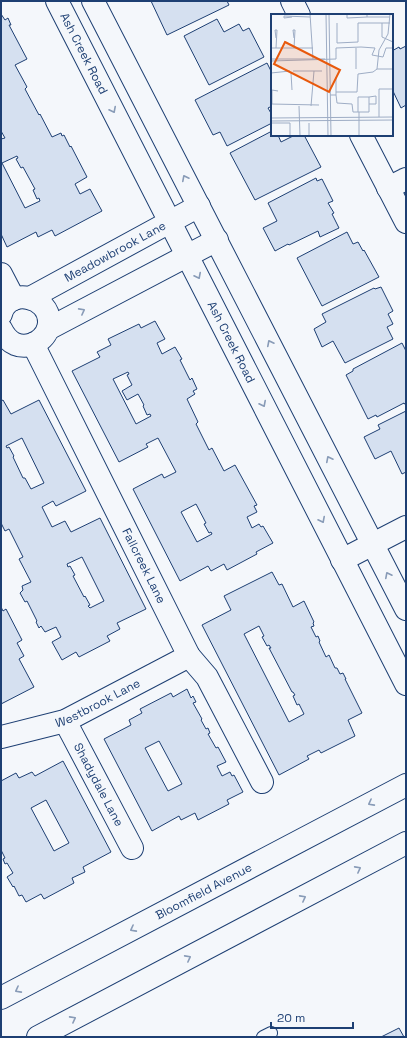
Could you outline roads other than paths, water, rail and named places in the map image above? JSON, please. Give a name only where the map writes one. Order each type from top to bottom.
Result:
[{"type":"street","name":"Ash Creek Road","points":[[57,1],[406,684]]},
{"type":"street","points":[[93,1],[406,609]]},
{"type":"street","points":[[292,1],[298,14]]},
{"type":"street","points":[[362,136],[397,183],[406,222]]},
{"type":"street","name":"Meadowbrook Lane","points":[[8,317],[170,221],[199,206]]},
{"type":"street","points":[[1,274],[8,317],[3,334],[8,340],[23,346],[187,255],[217,240]]},
{"type":"street","points":[[8,317],[38,301],[44,307],[49,322],[40,337]]},
{"type":"street","name":"Fallcreek Lane","points":[[40,337],[189,656],[207,677],[262,782]]},
{"type":"street","points":[[342,560],[406,527]]},
{"type":"street","name":"Westbrook Lane","points":[[1,737],[65,721],[189,656]]},
{"type":"street","name":"Shadydale Lane","points":[[65,721],[132,848]]},
{"type":"street","name":"Bloomfield Avenue","points":[[1,998],[406,785]]},
{"type":"street","points":[[38,1037],[406,843]]}]
